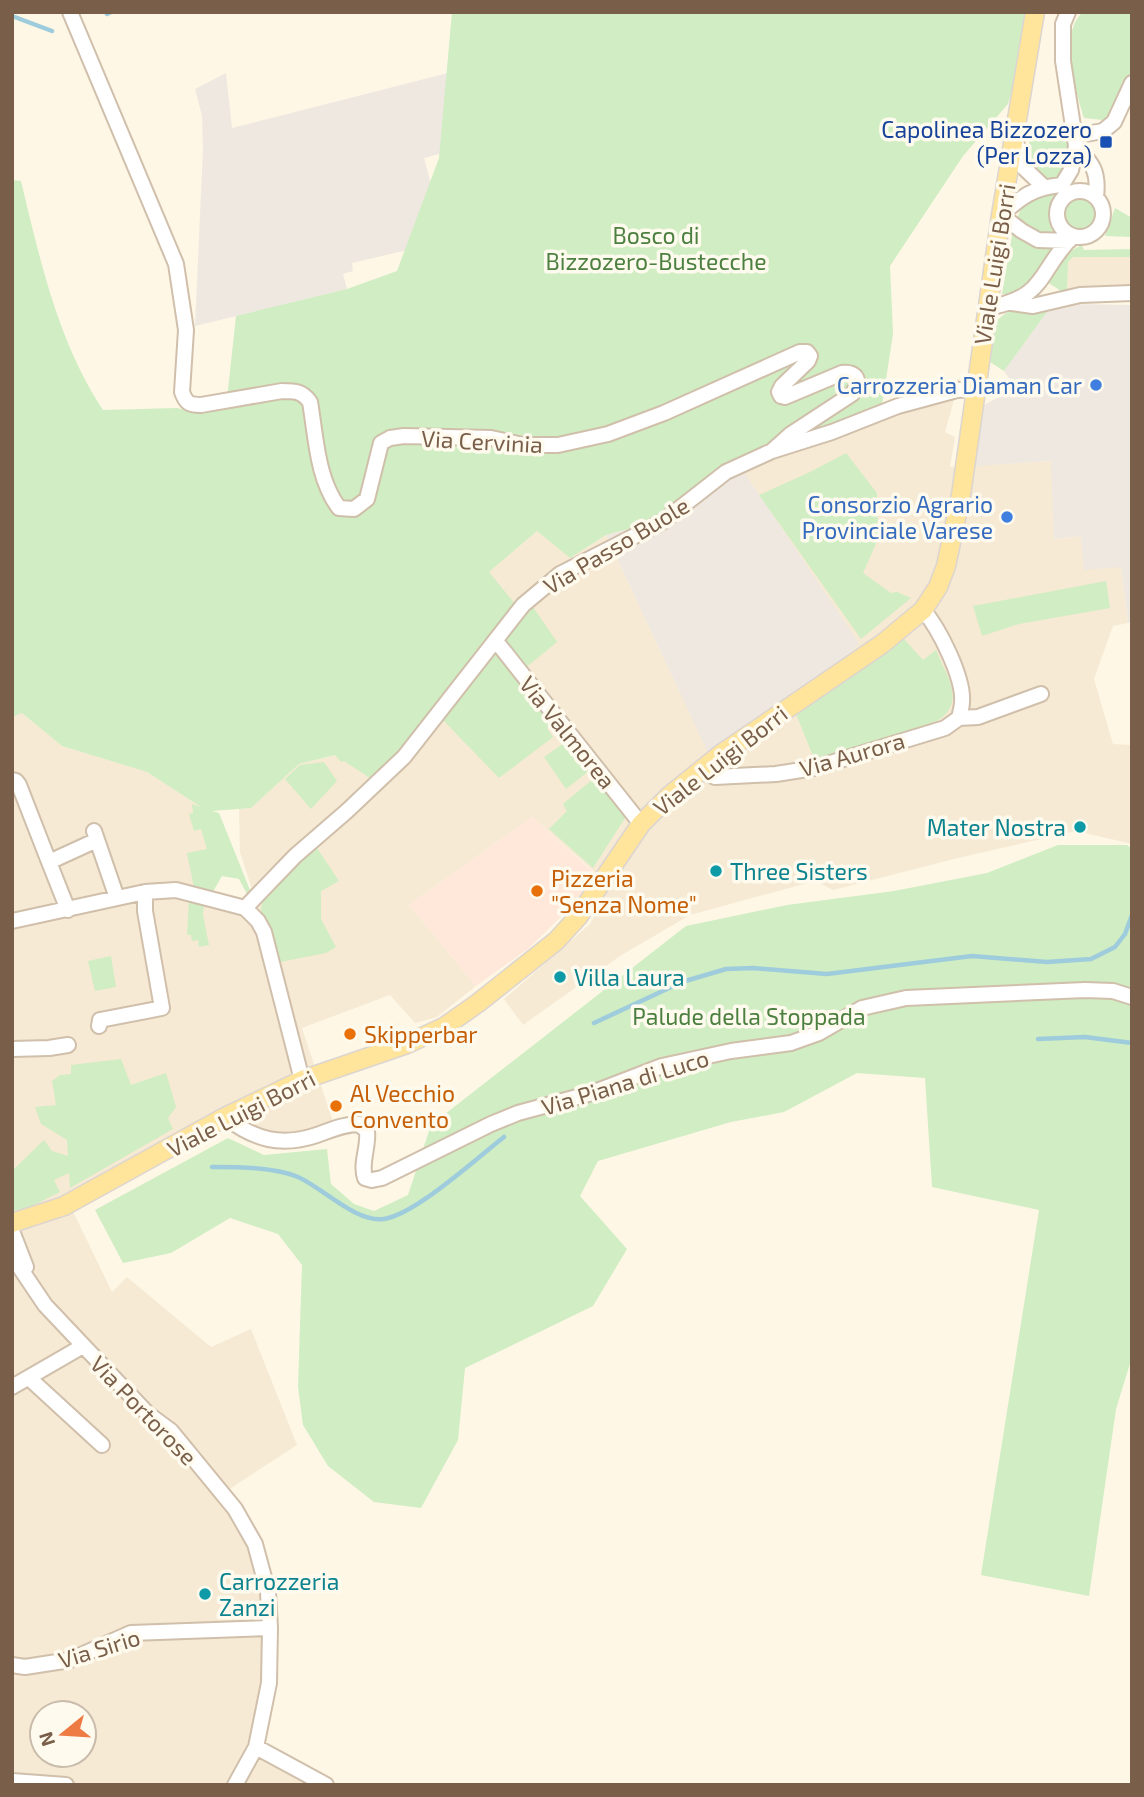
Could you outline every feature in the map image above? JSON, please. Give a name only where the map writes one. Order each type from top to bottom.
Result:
[{"type":"main road","name":"Viale Luigi Borri","points":[[12,1223],[64,1206],[225,1117],[302,1080],[407,1044],[444,1027],[556,941],[578,917],[641,824],[669,796],[772,718],[883,643],[923,610],[938,587],[946,566],[961,495],[1001,215],[1035,12]]},
{"type":"street","name":"Via Cervinia","points":[[70,12],[176,264],[186,330],[182,392],[185,401],[191,405],[201,405],[282,391],[304,394],[310,402],[321,470],[329,495],[339,508],[354,509],[367,499],[382,443],[390,438],[491,438],[523,445],[558,445],[608,434],[664,414],[800,352],[807,352],[810,356],[808,361],[782,386],[779,392],[781,396],[785,397],[842,373],[856,375],[858,381],[852,394],[791,434],[772,451]]},
{"type":"street","points":[[1068,12],[1063,24],[1063,61],[1075,141],[1071,170],[1057,213],[1062,227],[1071,238]]},
{"type":"street","points":[[1075,141],[1103,131],[1114,122],[1132,83]]},
{"type":"street","points":[[1015,138],[1023,167],[1042,186]]},
{"type":"street","points":[[1075,141],[1091,162],[1098,180],[1096,197],[1103,211],[1101,224],[1091,234],[1038,240],[1001,215],[1019,198],[1042,186],[1082,191],[1096,197]]},
{"type":"street","points":[[1012,303],[1038,286],[1071,238]]},
{"type":"street","points":[[1038,286],[1055,300]]},
{"type":"street","points":[[987,308],[1012,303],[1033,306],[1080,295],[1132,293]]},
{"type":"street","name":"Via Passo Buole","points":[[245,908],[295,856],[404,757],[523,605],[560,574],[662,522],[726,472],[772,451],[898,407],[957,390],[976,389]]},
{"type":"street","points":[[923,610],[933,621],[948,648],[963,699],[959,718]]},
{"type":"street","name":"Via Valmorea","points":[[496,641],[641,824]]},
{"type":"street","name":"Via Aurora","points":[[700,771],[715,777],[776,774],[814,768],[946,728],[959,718],[978,716],[1041,694]]},
{"type":"street","points":[[12,780],[16,780],[19,786],[68,910]]},
{"type":"street","points":[[49,862],[95,836],[117,898]]},
{"type":"street","points":[[12,921],[145,892],[176,890],[245,908],[258,921],[264,932],[302,1080]]},
{"type":"street","points":[[99,1026],[100,1020],[162,1008],[145,911],[145,892]]},
{"type":"street","name":"Via Piana di Luco","points":[[225,1117],[240,1128],[282,1143],[302,1140],[349,1124],[359,1124],[367,1131],[368,1145],[362,1169],[365,1178],[372,1180],[382,1178],[518,1113],[592,1093],[662,1066],[731,1051],[791,1043],[819,1033],[862,1008],[906,998],[1086,990],[1113,991],[1132,998]]},
{"type":"street","points":[[12,1049],[68,1045]]},
{"type":"street","name":"Via Portorose","points":[[12,1231],[34,1288]]},
{"type":"street","name":"Via Portorose","points":[[12,1256],[45,1305],[148,1414],[171,1432],[235,1509],[255,1544],[268,1592],[269,1684],[256,1747],[235,1785]]},
{"type":"street","name":"Via Portorose","points":[[12,1387],[83,1346]]},
{"type":"street","points":[[29,1378],[102,1445]]},
{"type":"street","name":"Via Sirio","points":[[12,1665],[25,1667],[70,1661],[131,1633],[270,1628]]},
{"type":"street","points":[[256,1747],[326,1785]]},
{"type":"street","points":[[12,1781],[66,1785]]},
{"type":"shaded area","points":[[452,72],[472,145],[424,158],[446,241],[352,263],[353,271],[343,274],[347,289],[195,326],[203,150],[202,116],[195,89],[226,73],[232,128]]},
{"type":"shaded area","points":[[1073,257],[1132,257],[1132,296],[1067,295],[1068,262]]},
{"type":"shaded area","points":[[1070,304],[1132,305],[1132,622],[1128,623],[1121,567],[1084,570],[1081,536],[1054,539],[1051,461],[974,466],[984,405],[1016,388],[1004,371],[1047,312]]},
{"type":"shaded area","points":[[960,379],[945,432],[955,437],[950,467],[1052,461],[1054,539],[1081,536],[1121,567],[1128,623],[1113,626],[1094,679],[1113,744],[1132,745],[1132,844],[1076,831],[833,890],[815,881],[690,915],[620,956],[523,1025],[504,999],[590,924],[610,886],[532,817],[409,905],[476,986],[437,1017],[415,1023],[390,995],[302,1028],[334,1125],[281,1138],[242,1126],[230,1110],[66,1197],[112,1292],[127,1277],[211,1347],[251,1329],[297,1445],[219,1496],[232,1513],[252,1556],[266,1626],[267,1679],[248,1745],[319,1785],[12,1785],[12,717],[22,713],[62,746],[147,772],[207,811],[214,850],[202,896],[246,909],[255,899],[240,852],[239,809],[251,808],[299,764],[336,755],[489,572],[537,531],[570,558],[606,535],[712,760],[764,505],[741,468],[882,405]]},
{"type":"shaded area","points":[[741,468],[859,643],[821,686],[712,761],[606,535],[657,521]]},
{"type":"shaded area","points":[[532,817],[593,872],[577,901],[528,949],[476,986],[409,905]]},
{"type":"green space","name":"Bosco di Bizzozero-Bustecche","points":[[452,12],[1028,12],[1024,48],[1008,104],[963,156],[890,266],[893,334],[882,405],[741,468],[657,521],[606,535],[570,558],[537,531],[489,572],[516,605],[376,782],[344,761],[341,762],[335,755],[299,764],[251,808],[212,811],[219,813],[252,895],[248,896],[239,879],[222,876],[211,895],[195,892],[187,853],[207,849],[201,829],[194,831],[189,814],[193,813],[192,804],[201,807],[147,772],[62,746],[22,713],[12,717],[12,180],[21,181],[43,270],[62,328],[87,384],[103,410],[177,408],[197,413],[226,408],[236,316],[347,289],[397,271],[439,158]]},
{"type":"green space","points":[[1083,12],[1132,12],[1132,70],[1108,117],[1103,120],[1084,118],[1071,63],[1071,34]]},
{"type":"green space","points":[[1066,133],[1068,158],[1063,174],[1059,179],[1049,179],[1037,174],[1032,163],[1029,140]]},
{"type":"green space","points":[[1062,193],[1057,204],[1056,219],[1063,235],[1037,232],[1022,223],[1018,217],[1028,202]]},
{"type":"green space","points":[[1081,196],[1093,201],[1098,213],[1093,225],[1081,230],[1069,225],[1064,213],[1069,201]]},
{"type":"green space","points":[[1115,208],[1132,218],[1132,237],[1105,236]]},
{"type":"green space","points":[[1013,230],[1056,247],[1034,280],[1011,295],[1002,294]]},
{"type":"green space","points":[[1082,245],[1084,250],[1132,249],[1132,257],[1073,257],[1068,262],[1067,295],[1047,282],[1061,260]]},
{"type":"green space","points":[[1016,310],[1047,312],[1004,371],[990,362],[996,321],[1006,313]]},
{"type":"green space","points":[[846,453],[877,493],[878,539],[863,573],[891,593],[897,592],[911,598],[861,639],[759,495]]},
{"type":"green space","points":[[1106,581],[1110,608],[1019,624],[982,636],[973,606]]},
{"type":"green space","points":[[533,607],[557,642],[524,669],[503,640]]},
{"type":"green space","points":[[904,639],[923,660],[936,650],[949,679],[953,697],[946,714],[937,721],[815,761],[796,714]]},
{"type":"green space","points":[[499,653],[522,682],[520,685],[528,696],[533,695],[552,721],[547,728],[553,737],[499,778],[440,717],[491,654]]},
{"type":"green space","points":[[567,741],[590,770],[566,789],[544,757]]},
{"type":"green space","points":[[324,762],[337,781],[311,809],[285,779],[300,765]]},
{"type":"green space","points":[[593,779],[615,802],[625,818],[593,868],[549,829],[567,811],[563,804]]},
{"type":"green space","name":"Palude della Stoppada","points":[[1058,845],[1127,845],[1132,849],[1132,1357],[1116,1409],[1089,1596],[981,1575],[1039,1210],[932,1187],[925,1078],[857,1073],[784,1112],[731,1122],[598,1161],[580,1196],[627,1249],[593,1306],[465,1368],[458,1440],[421,1508],[374,1502],[328,1466],[303,1425],[298,1387],[302,1265],[278,1234],[230,1218],[171,1253],[123,1263],[95,1210],[228,1138],[264,1155],[327,1149],[331,1184],[354,1204],[374,1211],[408,1195],[431,1125],[686,926],[787,905],[894,891],[987,873]]},
{"type":"green space","points":[[317,848],[339,881],[321,891],[321,919],[336,947],[326,953],[275,963],[262,922],[263,901],[284,876]]},
{"type":"green space","points":[[189,900],[204,905],[203,915],[209,945],[199,947],[198,940],[192,941],[191,935],[187,935]]},
{"type":"green space","points":[[111,956],[116,987],[95,991],[88,961]]},
{"type":"green space","points":[[121,1059],[131,1085],[166,1073],[176,1107],[168,1118],[173,1129],[70,1188],[69,1173],[54,1180],[60,1192],[28,1208],[12,1211],[12,1171],[44,1140],[52,1151],[68,1156],[67,1140],[41,1124],[35,1107],[56,1105],[52,1081],[60,1075],[71,1074],[71,1065]]},
{"type":"waterway","points":[[107,14],[111,12]]},
{"type":"waterway","points":[[12,16],[52,31]]},
{"type":"waterway","points":[[594,1023],[682,982],[726,969],[753,968],[827,974],[972,956],[1047,962],[1091,959],[1115,947],[1125,934],[1132,915]]},
{"type":"waterway","points":[[1038,1039],[1085,1037],[1132,1043]]},
{"type":"waterway","points":[[212,1167],[256,1168],[298,1177],[362,1216],[384,1219],[397,1215],[429,1196],[504,1137]]},
{"type":"place","name":"Capolinea Bizzozero (Per Lozza)","points":[[1106,142]]},
{"type":"place","name":"Carrozzeria Diaman Car","points":[[1096,385]]},
{"type":"place","name":"Consorzio Agrario Provinciale Varese","points":[[1007,517]]},
{"type":"place","name":"Mater Nostra","points":[[1080,827]]},
{"type":"place","name":"Three Sisters","points":[[716,871]]},
{"type":"place","name":"Pizzeria \"Senza Nome\"","points":[[537,891]]},
{"type":"place","name":"Villa Laura","points":[[560,977]]},
{"type":"place","name":"Skipperbar","points":[[350,1034]]},
{"type":"place","name":"Al Vecchio Convento","points":[[336,1106]]},
{"type":"place","name":"Carrozzeria Zanzi","points":[[205,1594]]}]
